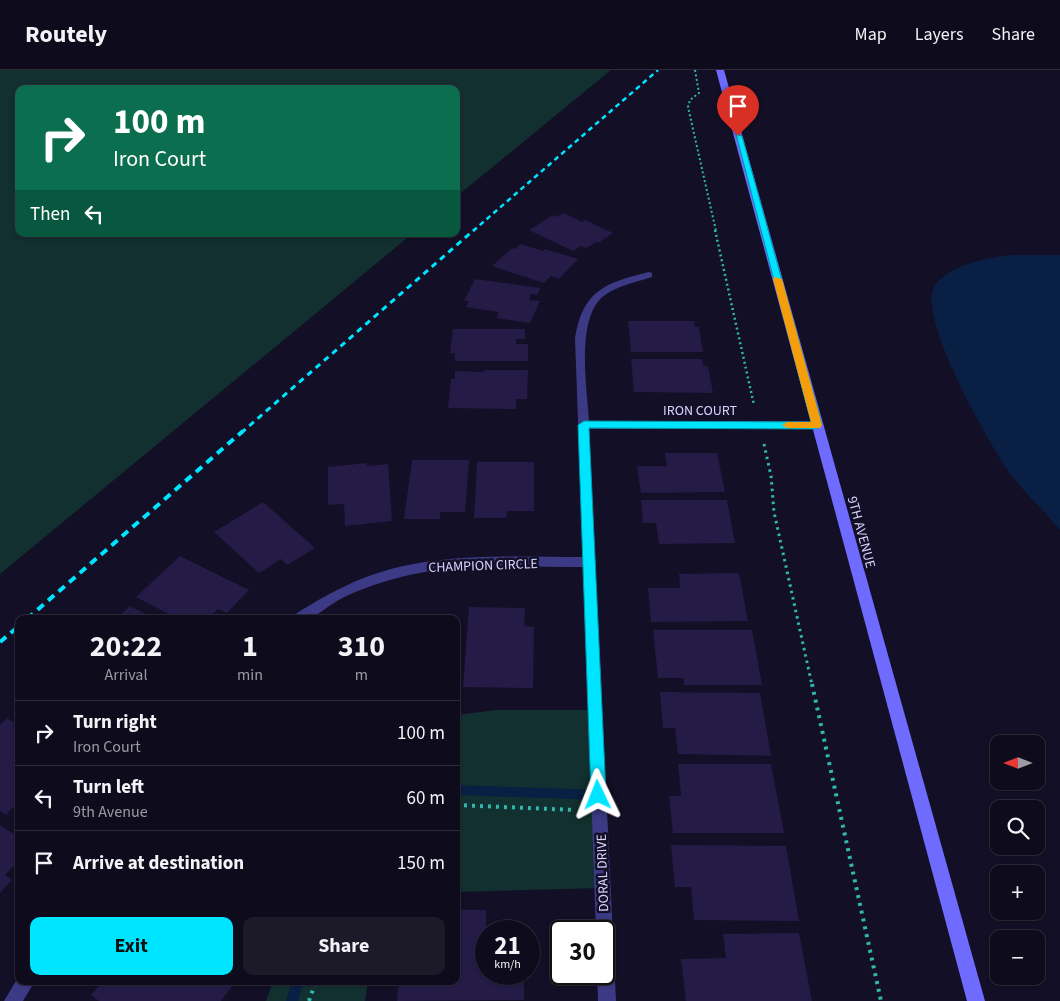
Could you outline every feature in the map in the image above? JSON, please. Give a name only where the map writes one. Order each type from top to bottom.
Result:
[{"type":"main road","name":"9TH AVENUE","points":[[720,70],[976,1001]]},
{"type":"street","name":"DORAL DRIVE","points":[[607,1001],[580,346],[582,323],[592,300],[614,287],[649,275]]},
{"type":"street","name":"IRON COURT","points":[[584,425],[817,425]]},
{"type":"street","name":"CHAMPION CIRCLE","points":[[306,615],[352,588],[394,573],[424,566],[589,562]]},
{"type":"street","points":[[14,1001],[24,985]]},
{"type":"path","points":[[695,70],[699,93],[690,100],[688,107],[755,408]]},
{"type":"path","points":[[762,440],[771,476],[774,512],[881,1001]]},
{"type":"path","points":[[460,805],[599,811]]},
{"type":"path","points":[[309,1001],[315,985]]},
{"type":"green space","points":[[0,70],[611,70],[460,194],[460,85],[15,85],[15,237],[408,237],[0,574]]},
{"type":"green space","points":[[497,710],[596,710],[603,888],[460,892],[460,715]]},
{"type":"green space","points":[[272,985],[367,985],[365,1001],[266,1001]]},
{"type":"water","points":[[1012,255],[1060,255],[1060,530],[1012,476],[1002,461],[959,383],[936,326],[932,303],[934,287],[940,279],[958,268],[981,260]]},
{"type":"building","points":[[564,213],[582,222],[585,220],[613,233],[598,243],[596,242],[586,248],[581,246],[573,251],[529,230],[553,215],[557,217]]},
{"type":"building","points":[[521,244],[578,259],[559,279],[551,276],[544,283],[492,266],[512,248],[515,249]]},
{"type":"building","points":[[475,279],[540,288],[538,295],[531,294],[529,300],[540,301],[530,323],[496,318],[499,312],[466,307],[469,301],[464,301]]},
{"type":"building","points":[[628,321],[694,321],[695,327],[699,327],[703,352],[631,352]]},
{"type":"building","points":[[453,329],[525,329],[525,339],[516,339],[516,344],[528,344],[528,361],[455,361],[455,353],[450,353]]},
{"type":"building","points":[[631,359],[702,359],[703,366],[708,366],[713,393],[634,392]]},
{"type":"building","points":[[484,370],[528,370],[527,399],[516,399],[516,409],[448,408],[451,379],[455,379],[455,371],[484,372]]},
{"type":"building","points":[[665,453],[717,453],[725,492],[641,493],[637,466],[667,466]]},
{"type":"building","points":[[412,460],[469,460],[465,512],[440,512],[440,519],[404,519]]},
{"type":"building","points":[[477,462],[534,462],[534,511],[507,511],[506,518],[474,518]]},
{"type":"building","points":[[367,463],[367,466],[388,464],[392,521],[345,526],[344,504],[328,505],[328,467]]},
{"type":"building","points":[[641,500],[727,500],[735,543],[659,544],[656,523],[643,523]]},
{"type":"building","points":[[263,502],[315,548],[287,565],[281,559],[259,573],[214,532]]},
{"type":"building","points":[[180,556],[249,590],[227,613],[218,609],[212,615],[170,615],[136,597]]},
{"type":"building","points":[[739,573],[748,621],[651,622],[648,588],[680,588],[679,574]]},
{"type":"building","points":[[130,606],[147,615],[120,615]]},
{"type":"building","points":[[469,607],[525,608],[524,626],[534,627],[533,688],[463,687]]},
{"type":"building","points":[[653,630],[752,630],[762,685],[684,685],[684,678],[658,678]]},
{"type":"building","points":[[660,692],[760,693],[771,756],[678,754],[675,728],[663,728]]},
{"type":"building","points":[[7,718],[15,723],[15,808],[13,807],[6,815],[0,811],[0,725]]},
{"type":"building","points":[[678,764],[771,764],[784,833],[673,833],[669,796],[681,796]]},
{"type":"building","points":[[0,825],[15,834],[15,864],[5,875],[12,880],[0,893]]},
{"type":"building","points":[[671,845],[786,846],[799,921],[694,920],[691,887],[675,887]]},
{"type":"building","points":[[460,910],[486,910],[486,920],[475,920],[475,985],[524,985],[524,1000],[397,1001],[399,985],[460,985]]},
{"type":"building","points":[[799,933],[812,1001],[686,1001],[681,959],[726,958],[723,934]]},
{"type":"building","points":[[100,985],[233,985],[221,1001],[99,1001],[91,995]]},
{"type":"waterway","points":[[460,790],[599,795]]},
{"type":"waterway","points":[[292,1001],[297,985]]},
{"type":"railway","points":[[473,231],[658,70]]},
{"type":"railway","points":[[241,433],[474,230]]},
{"type":"railway","points":[[32,615],[243,431]]},
{"type":"railway","points":[[0,642],[15,629]]},
{"type":"slow traffic","points":[[777,279],[817,425],[787,425]]},
{"type":"route","points":[[598,795],[584,425],[817,425],[738,136]]}]
